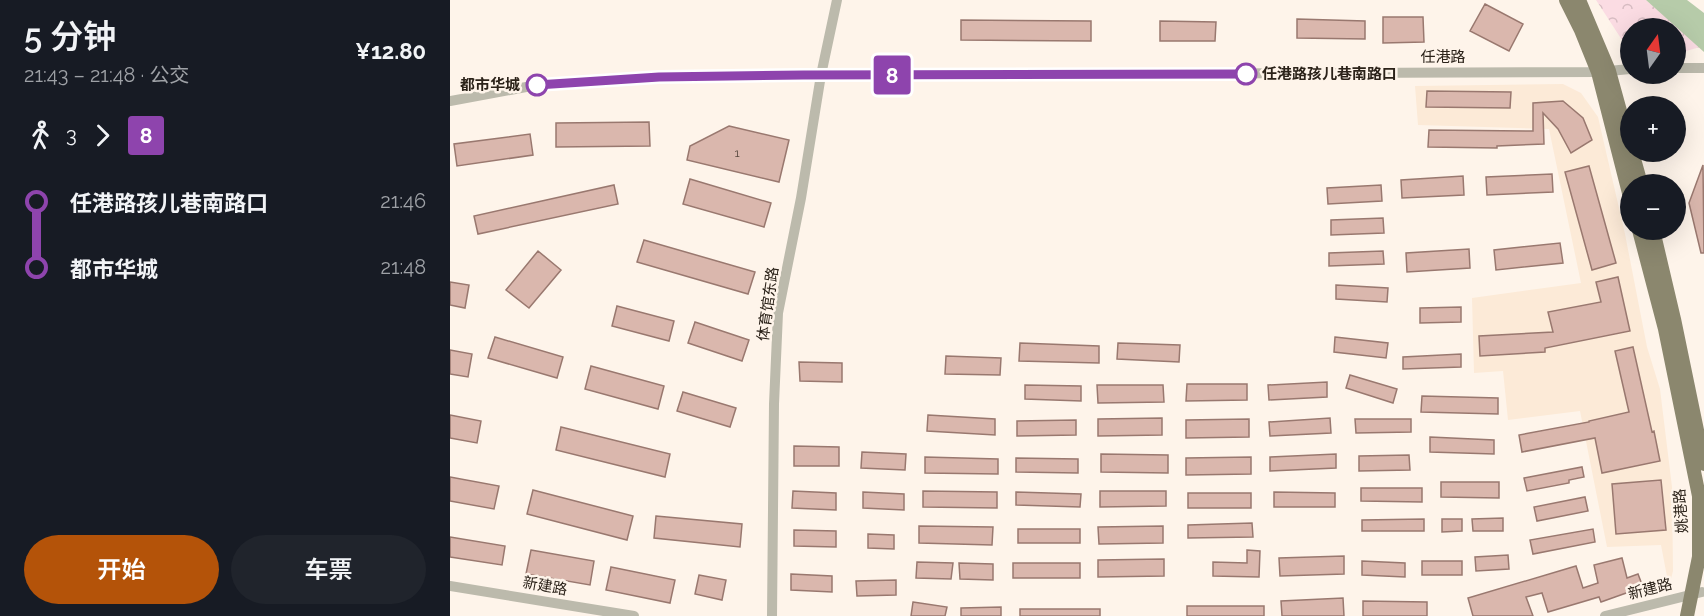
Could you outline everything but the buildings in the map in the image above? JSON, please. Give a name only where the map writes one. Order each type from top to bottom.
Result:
[{"type":"main road","points":[[1566,0],[1604,72],[1625,174]]},
{"type":"main road","points":[[1579,0],[1620,118]]},
{"type":"main road","name":"姚港路","points":[[1642,240],[1665,329],[1702,496],[1696,616]]},
{"type":"main road","points":[[1655,240],[1703,456]]},
{"type":"main road","name":"姚港路","points":[[1687,616],[1699,588]]},
{"type":"street","name":"体育馆东路","points":[[772,616],[774,404],[778,313],[801,198],[821,75],[837,0]]},
{"type":"street","points":[[1686,68],[1704,68]]},
{"type":"street","name":"任港路","points":[[450,101],[537,85],[659,77],[1620,70]]},
{"type":"street","name":"新建路","points":[[450,586],[634,616]]},
{"type":"street","name":"新建路","points":[[1605,616],[1699,588]]},
{"type":"shaded area","points":[[1646,0],[1687,0],[1704,13],[1704,52],[1686,36],[1686,18],[1666,18]]},
{"type":"shaded area","points":[[1563,84],[1581,93],[1598,117],[1620,212],[1620,240],[1626,240],[1647,347],[1660,389],[1672,487],[1673,571],[1669,587],[1661,545],[1607,547],[1580,411],[1508,420],[1503,371],[1474,373],[1472,298],[1581,283],[1549,129],[1418,125],[1415,86]]},
{"type":"green space","points":[[1596,0],[1646,0],[1667,18],[1620,18],[1620,37]]},
{"type":"green space","points":[[1686,35],[1700,47],[1686,51]]},
{"type":"bus line","name":"8","points":[[537,85],[659,77],[1246,74]]},
{"type":"place","name":"任港路孩儿巷南路口","points":[[1246,74]]},
{"type":"place","name":"都市华城","points":[[537,85]]}]
